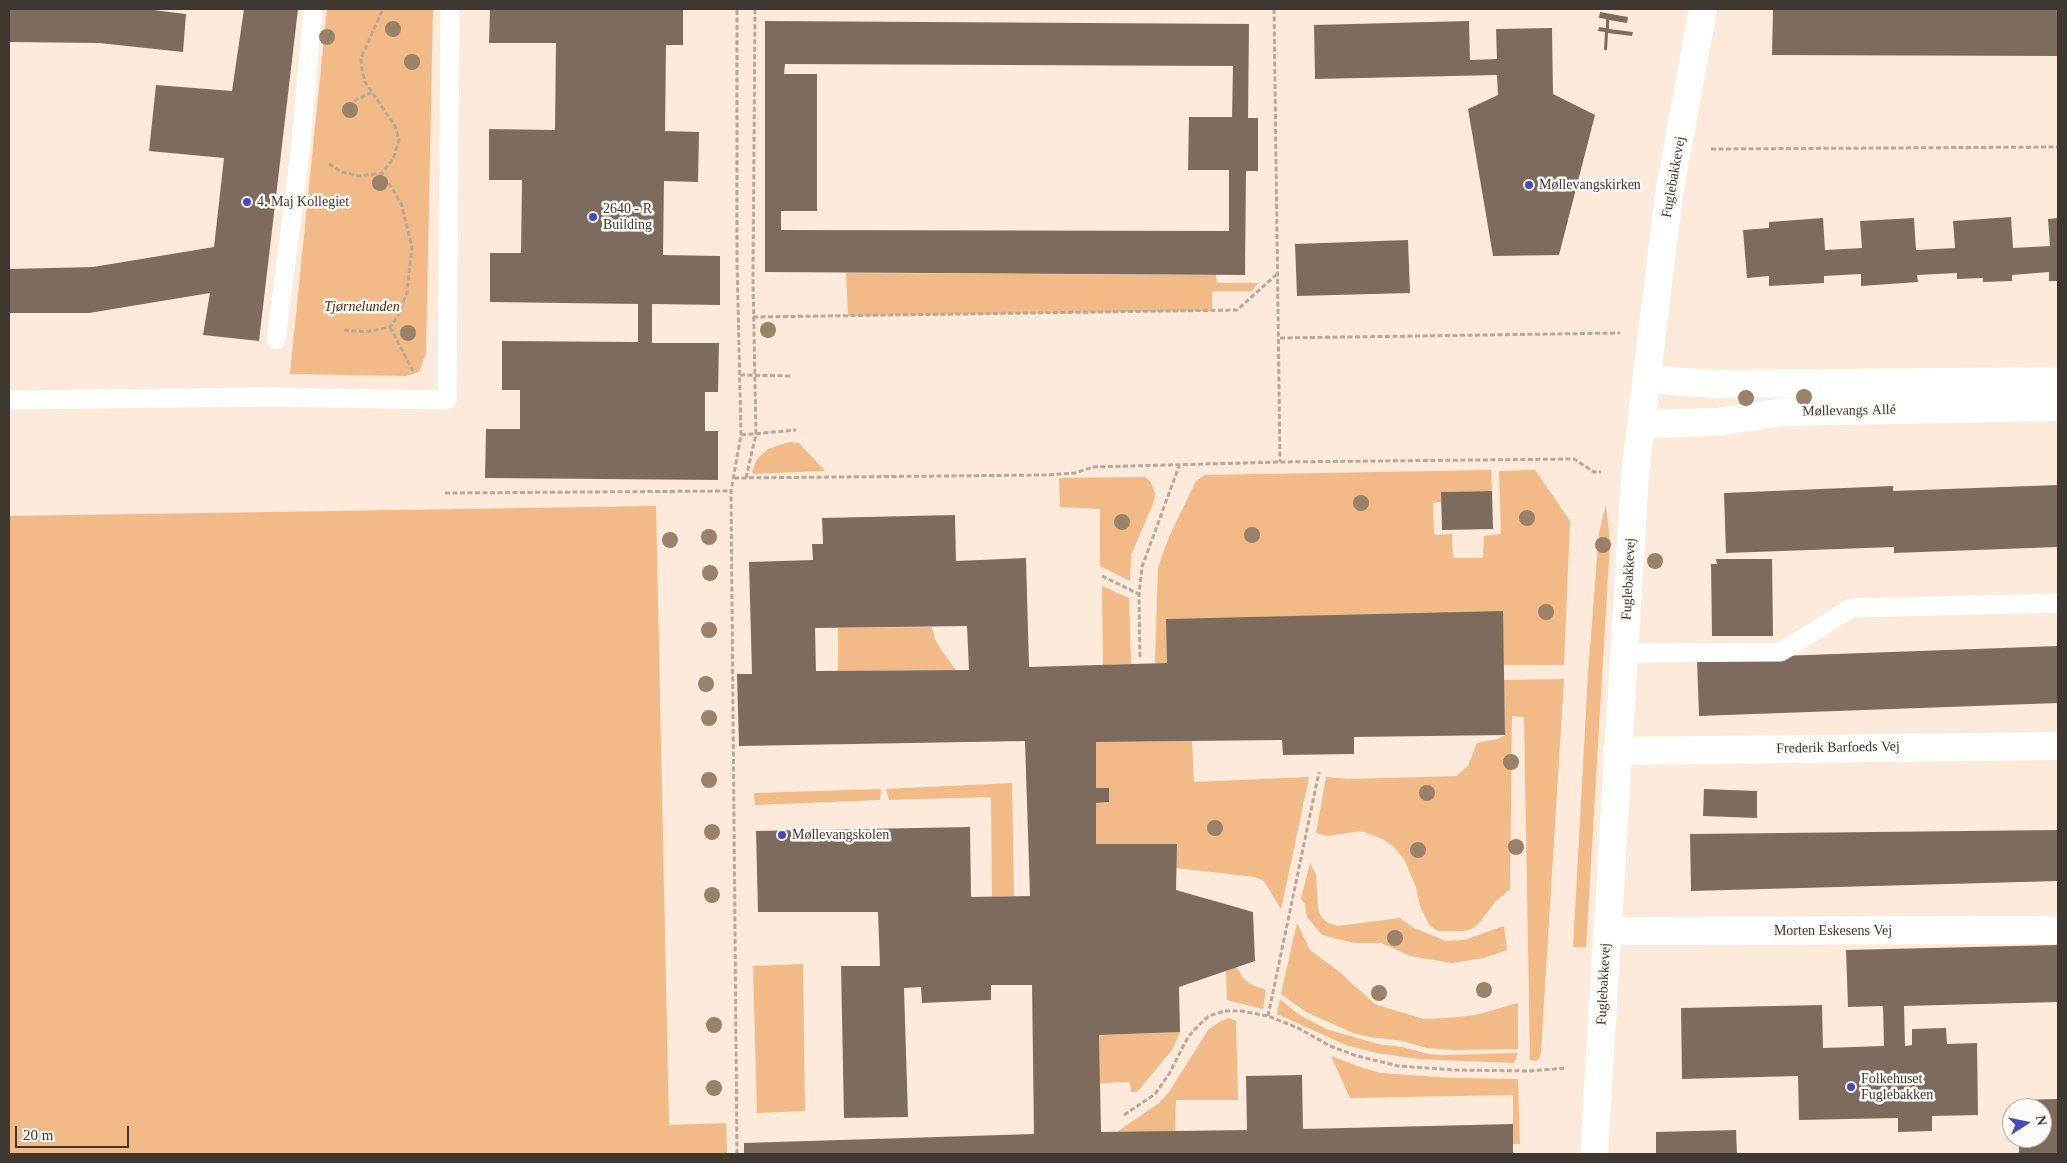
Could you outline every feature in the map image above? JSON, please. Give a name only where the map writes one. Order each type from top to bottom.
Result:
[{"type":"street","name":"Fuglebakkevej","points":[[1594,1154],[1635,474],[1670,194],[1703,9]]},
{"type":"street","name":"Møllevangs Allé","points":[[1647,379],[1714,384],[2058,381]]},
{"type":"street","name":"Møllevangs Allé","points":[[1641,424],[1716,422],[1783,412],[2058,406]]},
{"type":"street","name":"Frederik Barfoeds Vej","points":[[1617,750],[2058,746]]},
{"type":"street","name":"Morten Eskesens Vej","points":[[1607,931],[2058,930]]},
{"type":"lane","points":[[276,340],[300,152],[313,9]]},
{"type":"lane","points":[[9,400],[268,397],[447,400],[450,9]]},
{"type":"lane","points":[[1624,654],[1781,652],[1851,608],[2058,603]]},
{"type":"path","points":[[300,152],[325,162],[342,172],[359,176],[382,173],[393,158],[399,140],[395,126],[365,82],[361,58],[383,9]]},
{"type":"path","points":[[737,9],[737,260],[741,435],[731,491],[737,1154]]},
{"type":"path","points":[[746,478],[756,434],[753,317],[755,9]]},
{"type":"path","points":[[1274,9],[1277,274],[1280,338],[1280,462]]},
{"type":"path","points":[[354,101],[372,92]]},
{"type":"path","points":[[1678,149],[2058,147]]},
{"type":"path","points":[[344,330],[366,332],[390,326],[399,314],[407,292],[412,247],[401,203],[382,173]]},
{"type":"path","points":[[753,317],[1237,310],[1277,274]]},
{"type":"path","points":[[390,326],[428,400]]},
{"type":"path","points":[[1280,338],[1653,332]]},
{"type":"path","points":[[740,375],[790,376]]},
{"type":"path","points":[[741,435],[796,430]]},
{"type":"path","points":[[734,478],[1046,475],[1074,473],[1093,467],[1280,462],[1574,459],[1594,472],[1635,474]]},
{"type":"path","points":[[1140,657],[1139,594],[1142,567],[1179,466]]},
{"type":"path","points":[[445,493],[731,491]]},
{"type":"path","points":[[1102,576],[1139,594]]},
{"type":"path","points":[[1268,1016],[1320,772]]},
{"type":"path","points":[[1124,1115],[1154,1094],[1169,1074],[1188,1038],[1209,1016],[1224,1011],[1241,1011],[1268,1016],[1298,1028],[1330,1046],[1357,1056],[1398,1066],[1427,1069],[1529,1071],[1599,1065]]},
{"type":"green space","name":"Tjørnelunden","points":[[327,9],[433,9],[426,353],[419,372],[406,376],[290,374]]},
{"type":"green space","points":[[846,273],[1216,275],[1217,283],[1258,283],[1252,291],[1212,291],[1212,311],[848,316]]},
{"type":"green space","points":[[789,442],[799,443],[825,471],[753,474],[757,459],[768,449]]},
{"type":"green space","points":[[1491,470],[1492,491],[1441,492],[1441,502],[1433,503],[1434,535],[1452,534],[1453,558],[1483,558],[1484,536],[1501,534],[1499,471],[1535,470],[1570,521],[1564,665],[1504,665],[1281,617],[1167,619],[1167,663],[1155,663],[1158,568],[1169,537],[1196,481],[1205,475]]},
{"type":"green space","points":[[1145,477],[1151,482],[1155,494],[1153,504],[1131,555],[1130,581],[1100,566],[1100,509],[1060,507],[1059,478]]},
{"type":"green space","points":[[1606,505],[1610,542],[1586,947],[1573,947],[1588,674],[1599,533]]},
{"type":"green space","points":[[656,506],[669,1125],[726,1123],[727,1154],[9,1154],[9,516]]},
{"type":"green space","points":[[1102,586],[1129,598],[1131,664],[1103,665]]},
{"type":"green space","points":[[932,627],[935,640],[956,670],[838,671],[838,628]]},
{"type":"green space","points":[[1564,679],[1541,1051],[1540,1057],[1536,1061],[1530,1060],[1524,717],[1512,716],[1510,889],[1495,902],[1480,922],[1472,929],[1438,931],[1430,926],[1420,906],[1416,887],[1404,859],[1394,847],[1383,839],[1361,831],[1327,836],[1316,833],[1326,777],[1349,779],[1457,776],[1468,766],[1477,743],[1498,739],[1505,735],[1504,680]]},
{"type":"green space","points":[[1192,741],[1194,782],[1309,777],[1281,909],[1264,881],[1255,877],[1176,868],[1096,844],[1096,803],[1109,802],[1109,788],[1096,788],[1096,742]]},
{"type":"green space","points":[[1012,783],[1014,896],[992,897],[991,797],[889,800],[886,789]]},
{"type":"green space","points":[[881,789],[880,800],[755,805],[754,793]]},
{"type":"green space","points":[[1310,863],[1316,875],[1318,908],[1321,917],[1328,923],[1338,926],[1400,918],[1414,928],[1446,941],[1464,940],[1504,926],[1507,950],[1484,958],[1452,963],[1410,956],[1381,943],[1354,943],[1322,935],[1307,917],[1305,904],[1301,899]]},
{"type":"green space","points":[[1297,923],[1310,950],[1342,974],[1375,1004],[1424,1019],[1476,1015],[1518,1003],[1518,1049],[1454,1050],[1426,1048],[1403,1041],[1353,1033],[1306,1012],[1281,994]]},
{"type":"green space","points":[[803,964],[805,1111],[757,1113],[753,966]]},
{"type":"green space","points":[[1236,967],[1244,979],[1252,985],[1266,990],[1263,1009],[1227,1000],[1226,971]]},
{"type":"green space","points":[[1280,999],[1298,1014],[1326,1029],[1378,1044],[1441,1055],[1518,1053],[1514,1063],[1418,1059],[1377,1053],[1346,1045],[1277,1014]]},
{"type":"green space","points":[[1229,1018],[1236,1021],[1238,1100],[1176,1100],[1175,1132],[1117,1132],[1159,1103],[1169,1092],[1208,1030]]},
{"type":"green space","points":[[1180,1032],[1172,1050],[1137,1092],[1131,1092],[1130,1082],[1100,1083],[1099,1035]]},
{"type":"green space","points":[[1331,1056],[1381,1073],[1451,1078],[1518,1079],[1520,1144],[1513,1144],[1513,1095],[1350,1098]]},
{"type":"building","points":[[9,9],[145,9],[186,14],[183,52],[99,43],[9,42]]},
{"type":"building","name":"4. Maj Kollegiet","points":[[244,9],[298,9],[259,341],[203,335],[210,293],[89,313],[9,313],[9,269],[93,267],[214,247],[224,158],[149,151],[156,85],[232,91]]},
{"type":"building","name":"2640 - R Building","points":[[490,9],[683,9],[683,45],[666,45],[665,131],[699,132],[698,182],[664,181],[663,255],[720,256],[720,305],[652,304],[652,343],[719,343],[718,392],[705,392],[705,431],[718,431],[718,480],[485,478],[486,429],[520,429],[520,390],[502,390],[502,341],[638,342],[638,304],[490,302],[490,253],[521,253],[522,180],[489,180],[489,129],[555,130],[556,43],[489,43]]},
{"type":"building","points":[[1773,9],[2058,9],[2058,56],[1772,55]]},
{"type":"building","points":[[1600,12],[1628,17],[1627,23],[1609,20],[1609,29],[1633,32],[1632,36],[1608,33],[1607,50],[1604,50],[1605,32],[1598,31],[1599,27],[1606,28],[1606,19],[1599,18]]},
{"type":"building","points":[[765,21],[1249,24],[1248,118],[1258,118],[1258,171],[1246,171],[1245,275],[765,272]],"holes":[[[785,64],[1233,66],[1232,117],[1189,117],[1188,170],[1229,170],[1229,231],[781,230],[781,211],[817,211],[817,74],[784,74]]]},
{"type":"building","name":"Møllevangskirken","points":[[1469,21],[1470,60],[1497,59],[1496,29],[1552,28],[1553,94],[1595,115],[1559,255],[1493,256],[1468,109],[1498,95],[1497,75],[1315,79],[1314,25]]},
{"type":"building","points":[[2011,217],[2013,248],[2050,246],[2048,219],[2058,218],[2058,281],[2049,281],[2049,272],[2012,275],[2012,281],[1983,282],[1983,278],[1957,279],[1957,273],[1917,275],[1918,282],[1861,286],[1861,274],[1824,276],[1824,283],[1769,286],[1769,276],[1747,278],[1743,230],[1769,228],[1769,222],[1823,218],[1825,250],[1862,248],[1860,221],[1914,218],[1916,250],[1955,248],[1953,221]]},
{"type":"building","points":[[1408,240],[1410,293],[1297,296],[1295,244]]},
{"type":"building","points":[[2058,485],[2058,547],[1894,553],[1894,547],[1726,553],[1724,493],[1893,486],[1893,491]]},
{"type":"building","points":[[1492,491],[1493,529],[1442,530],[1441,492]]},
{"type":"building","points":[[955,515],[956,561],[1026,558],[1029,667],[1167,663],[1166,619],[1503,611],[1505,735],[1354,737],[1354,754],[1283,755],[1282,740],[1096,742],[1096,788],[1109,788],[1109,802],[1096,803],[1096,844],[1177,844],[1176,890],[1253,912],[1255,961],[1179,987],[1180,1032],[1099,1035],[1101,1132],[1247,1130],[1246,1076],[1302,1075],[1303,1129],[1513,1124],[1513,1154],[744,1154],[744,1143],[1034,1134],[1032,985],[991,985],[991,1000],[922,1003],[921,987],[904,988],[908,1117],[844,1118],[841,966],[880,966],[878,912],[758,912],[756,831],[970,827],[971,897],[1030,896],[1025,741],[739,746],[737,674],[752,674],[749,562],[813,560],[812,544],[823,544],[822,518]],"holes":[[[967,626],[969,670],[816,671],[815,628]]]},
{"type":"building","points":[[1716,559],[1772,559],[1773,636],[1712,636],[1711,564],[1717,564]]},
{"type":"building","points":[[2058,646],[2058,703],[1699,716],[1697,659]]},
{"type":"building","points":[[1704,789],[1757,791],[1757,818],[1703,816]]},
{"type":"building","points":[[2058,830],[2058,881],[1691,891],[1690,834]]},
{"type":"building","points":[[2058,945],[2058,1002],[1904,1006],[1905,1046],[1912,1045],[1912,1029],[1946,1028],[1947,1044],[1977,1043],[1978,1115],[1932,1116],[1932,1131],[1898,1132],[1898,1118],[1799,1120],[1798,1076],[1682,1079],[1681,1008],[1822,1005],[1823,1048],[1884,1046],[1883,1006],[1848,1007],[1846,950]]},
{"type":"building","points":[[2052,1099],[2057,1099],[2058,1154],[2019,1154],[2019,1148],[2052,1148]]},
{"type":"building","points":[[1736,1130],[1737,1154],[1656,1154],[1656,1132]]},
{"type":"place","name":"Møllevangskirken","points":[[1529,185]]},
{"type":"place","name":"4. Maj Kollegiet","points":[[247,202]]},
{"type":"place","name":"2640 - R Building","points":[[593,217]]},
{"type":"place","name":"Møllevangskolen","points":[[782,835]]},
{"type":"place","name":"Folkehuset Fuglebakken","points":[[1851,1087]]}]
